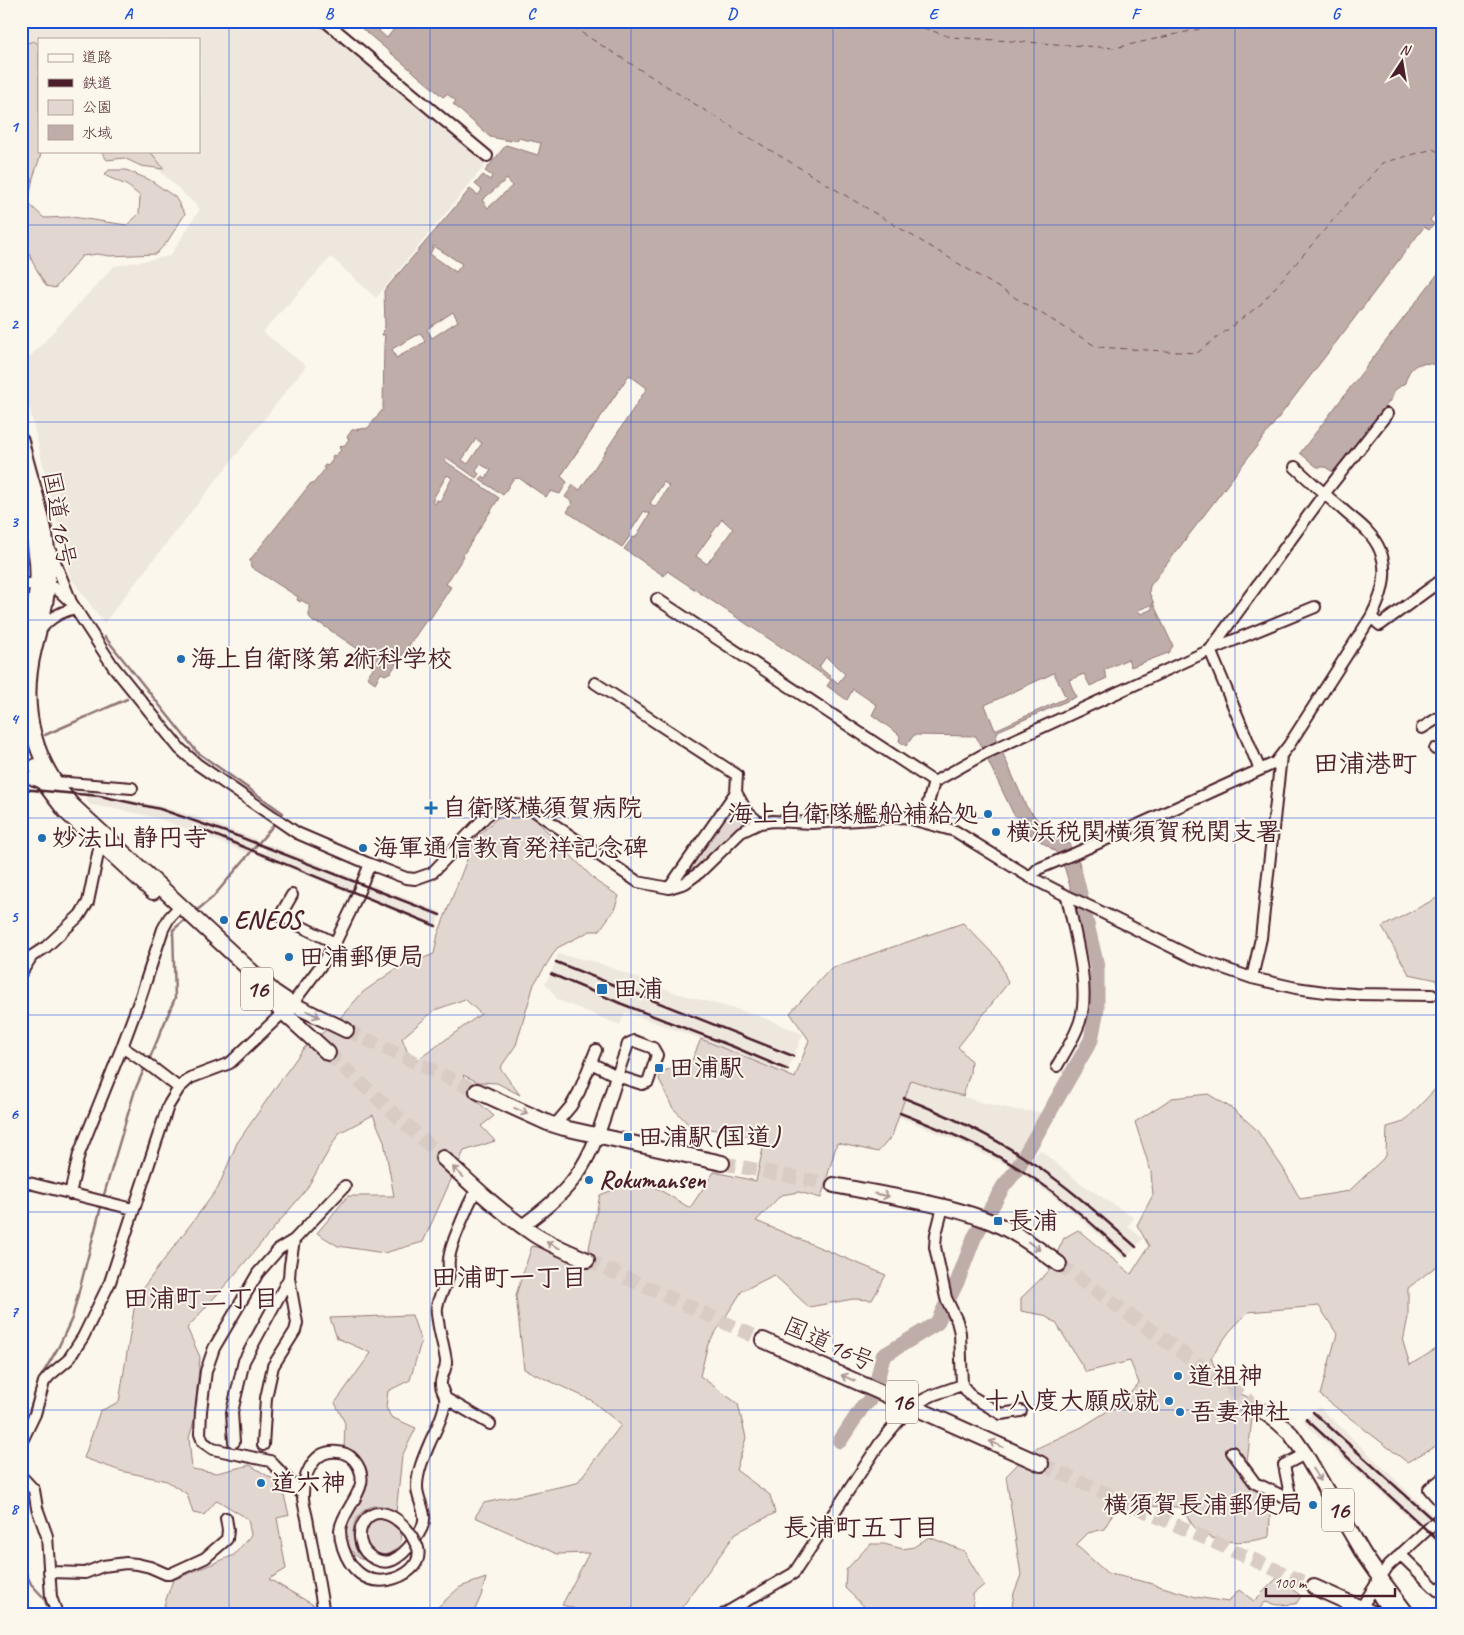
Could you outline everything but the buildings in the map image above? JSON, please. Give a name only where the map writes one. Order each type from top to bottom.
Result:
[{"type":"highway","name":"国道16号","points":[[22,448],[45,534],[48,554],[42,583],[36,596],[24,669],[30,721],[49,782],[183,914]]},
{"type":"highway","name":"国道16号","points":[[21,486],[42,583],[47,597],[40,631],[24,669]]},
{"type":"highway","name":"国道16号","points":[[21,723],[30,753],[66,812],[100,844],[274,992],[328,1053]]},
{"type":"highway","name":"国道16号","points":[[287,1008],[346,1030]]},
{"type":"highway","points":[[477,1091],[555,1125],[596,1136],[722,1163]]},
{"type":"highway","points":[[443,1158],[477,1190],[522,1226],[551,1244],[587,1260]]},
{"type":"highway","points":[[834,1185],[943,1207],[986,1220],[1029,1242],[1059,1264]]},
{"type":"highway","name":"国道16号","points":[[763,1340],[1041,1464]]},
{"type":"highway","name":"16","points":[[1264,1412],[1291,1434],[1380,1578],[1407,1614]]},
{"type":"highway","name":"16","points":[[1380,1578],[1377,1586],[1378,1594],[1394,1614]]},
{"type":"highway","points":[[1314,1587],[1359,1611],[1374,1614]]},
{"type":"main road","points":[[522,1226],[539,1213],[576,1176],[596,1136],[617,1076]]},
{"type":"street","points":[[325,21],[487,156]]},
{"type":"street","points":[[1210,650],[1324,494],[1387,414]]},
{"type":"street","points":[[1030,877],[1038,869],[1275,763],[1289,745],[1371,617],[1380,600],[1384,586],[1385,569],[1380,548],[1367,531],[1295,467]]},
{"type":"street","points":[[45,534],[55,564],[73,605],[113,666],[180,749],[196,764],[297,833],[406,878],[423,878],[432,873],[486,816],[496,809],[507,805],[518,804],[530,808],[638,882],[669,888],[685,883],[700,872],[742,832],[760,823],[773,821],[812,823],[904,816],[955,831],[1030,877],[1069,897],[1194,958],[1252,978],[1296,988],[1332,992],[1432,995]]},
{"type":"street","points":[[1371,617],[1380,625],[1443,579]]},
{"type":"street","points":[[21,585],[42,583],[57,589],[73,605]]},
{"type":"street","points":[[657,599],[934,782]]},
{"type":"street","points":[[40,631],[47,621],[73,605]]},
{"type":"street","points":[[923,821],[934,782],[984,754],[1210,650],[1315,607]]},
{"type":"street","points":[[1210,650],[1260,770]]},
{"type":"street","points":[[595,683],[737,775],[736,792],[669,888]]},
{"type":"street","points":[[1422,728],[1443,715]]},
{"type":"street","points":[[1252,978],[1261,938],[1281,755]]},
{"type":"street","points":[[21,773],[34,780],[132,788]]},
{"type":"street","points":[[736,792],[747,812],[760,823]]},
{"type":"street","points":[[21,973],[32,956],[46,947],[80,915],[88,902],[100,844]]},
{"type":"street","points":[[21,1443],[35,1414],[44,1382],[68,1360],[83,1337],[110,1282],[168,1106],[179,1088],[190,1078],[230,1063],[287,1008],[325,960],[335,943],[370,864]]},
{"type":"street","points":[[292,895],[280,916],[335,943]]},
{"type":"street","points":[[1057,1066],[1081,1020],[1084,999],[1069,897]]},
{"type":"street","points":[[70,1194],[79,1154],[122,1047],[163,930],[183,914]]},
{"type":"street","points":[[591,1063],[617,1076],[642,1084],[648,1082],[657,1055],[653,1048],[634,1041],[628,1044],[617,1076]]},
{"type":"street","points":[[122,1047],[150,1065],[179,1088]]},
{"type":"street","points":[[555,1125],[571,1106],[596,1050]]},
{"type":"street","points":[[21,1181],[133,1209]]},
{"type":"street","points":[[302,1495],[270,1462],[213,1449],[204,1442],[200,1434],[206,1371],[214,1348],[258,1274],[279,1249],[294,1240],[345,1186]]},
{"type":"street","points":[[324,1614],[302,1495],[309,1470],[321,1455],[334,1452],[348,1455],[357,1464],[361,1475],[357,1496],[344,1518],[340,1531],[346,1556],[357,1572],[367,1578],[381,1581],[390,1580],[404,1574],[413,1567],[418,1558],[418,1548],[410,1533],[396,1518],[384,1513],[374,1513],[367,1517],[361,1533],[361,1545],[365,1553],[380,1561],[390,1561],[395,1559],[420,1534],[424,1525],[424,1515],[418,1496],[418,1480],[439,1423],[445,1398],[440,1382],[447,1364],[437,1310],[448,1278],[448,1260],[453,1240],[466,1209],[477,1190]]},
{"type":"street","points":[[943,1207],[936,1234],[935,1247],[946,1298],[957,1320],[960,1333],[962,1385],[971,1396],[1001,1414],[1021,1411]]},
{"type":"street","points":[[263,1445],[266,1398],[273,1366],[295,1331],[297,1323],[289,1278],[294,1240]]},
{"type":"street","points":[[234,1442],[232,1412],[244,1361],[289,1278]]},
{"type":"street","points":[[724,1614],[794,1573],[880,1443],[911,1406],[933,1395],[962,1385]]},
{"type":"street","points":[[445,1398],[490,1424]]},
{"type":"street","points":[[1232,1452],[1255,1483],[1291,1500],[1284,1465],[1305,1454]]},
{"type":"street","points":[[21,1476],[34,1490],[37,1508],[47,1539],[51,1598],[57,1614]]},
{"type":"street","points":[[1443,1478],[1429,1489],[1443,1505]]},
{"type":"street","points":[[1359,1611],[1388,1566],[1443,1516]]},
{"type":"street","points":[[49,1572],[85,1573],[103,1566],[126,1563],[150,1567],[170,1574],[205,1558],[227,1540],[226,1518]]},
{"type":"street","points":[[1400,1554],[1437,1590],[1443,1586]]},
{"type":"shaded area","points":[[22,21],[326,21],[495,153],[376,298],[331,257],[263,332],[306,366],[104,623],[70,577],[25,390],[27,360],[114,266],[170,256],[200,209],[140,152],[200,152],[200,38],[38,38],[38,56],[25,44]]},
{"type":"shaded area","points":[[81,790],[160,806],[197,817],[256,839],[253,851],[249,854],[157,818],[90,805]]},
{"type":"shaded area","points":[[268,844],[441,912],[435,928],[259,856],[261,850],[265,852]]},
{"type":"shaded area","points":[[558,954],[596,962],[679,994],[754,1014],[803,1034],[786,1074],[701,1039],[625,1012],[620,1025],[558,1000],[545,983],[551,974]]},
{"type":"shaded area","points":[[911,1080],[983,1103],[1017,1110],[1040,1112],[1038,1126],[1012,1168],[962,1143],[899,1117]]},
{"type":"shaded area","points":[[1040,1150],[1079,1182],[1134,1218],[1128,1226],[1143,1239],[1125,1259],[1058,1200],[1020,1173]]},
{"type":"shaded area","points":[[1319,1407],[1433,1516],[1420,1528],[1303,1422]]},
{"type":"shaded area","points":[[1443,1525],[1443,1548],[1429,1536]]},
{"type":"green space","points":[[34,41],[38,44],[38,152],[42,152],[33,178],[28,203],[44,218],[72,217],[127,225],[139,214],[140,196],[128,186],[104,175],[109,170],[126,170],[150,180],[175,197],[185,214],[167,242],[156,254],[110,256],[97,254],[82,256],[55,288],[46,286],[33,263],[21,234],[21,45]]},
{"type":"green space","points":[[102,152],[151,152],[164,169],[141,166],[124,158],[107,160]]},
{"type":"green space","points":[[737,809],[746,819],[692,873],[690,872],[689,868],[727,813]]},
{"type":"green space","points":[[532,816],[597,882],[619,896],[614,910],[599,931],[590,931],[557,948],[534,984],[516,1045],[500,1068],[520,1095],[497,1083],[478,1082],[463,1075],[470,1095],[494,1116],[481,1126],[495,1141],[464,1151],[423,1242],[384,1253],[338,1246],[317,1233],[348,1196],[394,1196],[384,1141],[373,1115],[339,1133],[306,1190],[187,1328],[200,1357],[194,1421],[189,1438],[192,1469],[217,1473],[250,1465],[281,1484],[289,1515],[277,1518],[286,1569],[269,1579],[329,1614],[177,1614],[164,1605],[173,1580],[234,1555],[251,1535],[248,1519],[217,1500],[204,1515],[193,1513],[187,1494],[167,1481],[121,1471],[84,1458],[100,1411],[119,1402],[136,1297],[218,1188],[237,1143],[304,1048],[339,1019],[363,992],[396,969],[434,954],[438,934],[475,839],[497,818]],"holes":[[[465,999],[481,1014],[412,1064],[402,1038],[435,1010]]]},
{"type":"green space","points":[[1437,898],[1443,899],[1443,1012],[1437,980],[1409,974],[1382,927]]},
{"type":"green space","points":[[963,923],[999,960],[1008,983],[958,1047],[971,1061],[970,1073],[963,1096],[911,1080],[892,1136],[878,1152],[837,1143],[821,1198],[799,1192],[781,1195],[756,1221],[886,1275],[872,1300],[853,1299],[809,1307],[774,1275],[742,1291],[708,1344],[700,1376],[738,1404],[746,1438],[736,1470],[770,1495],[775,1513],[736,1533],[677,1614],[593,1614],[562,1605],[589,1553],[557,1554],[475,1517],[484,1503],[577,1483],[621,1425],[591,1400],[524,1369],[516,1295],[532,1246],[587,1258],[600,1195],[631,1183],[650,1184],[690,1208],[714,1172],[756,1181],[763,1148],[761,1139],[691,1127],[672,1107],[659,1079],[662,1072],[692,1060],[701,1039],[795,1078],[809,1040],[790,1013],[831,968]]},
{"type":"green space","points":[[1443,1077],[1443,1261],[1408,1288],[1408,1317],[1403,1342],[1410,1365],[1438,1348],[1443,1353],[1443,1442],[1407,1462],[1320,1395],[1337,1334],[1319,1306],[1248,1312],[1229,1332],[1211,1358],[1222,1385],[1254,1400],[1247,1463],[1270,1516],[1269,1537],[1252,1541],[1234,1542],[1216,1539],[1197,1530],[1181,1507],[1139,1506],[1119,1503],[1104,1529],[1088,1533],[1076,1545],[1107,1573],[1196,1597],[1228,1602],[1239,1590],[1254,1601],[1280,1575],[1301,1596],[1296,1604],[1277,1605],[1265,1602],[1255,1614],[1011,1614],[1014,1593],[1021,1575],[1006,1476],[1031,1451],[1082,1427],[1122,1402],[1139,1383],[1130,1361],[1086,1372],[1056,1323],[1043,1315],[1021,1311],[1021,1298],[1048,1272],[1064,1238],[1078,1230],[1131,1274],[1149,1246],[1137,1225],[1153,1195],[1151,1172],[1135,1122],[1172,1098],[1208,1094],[1233,1109],[1256,1129],[1283,1168],[1300,1199],[1349,1191],[1386,1156],[1387,1127],[1404,1122],[1441,1083]]},
{"type":"green space","points":[[412,1315],[421,1342],[410,1380],[388,1391],[386,1407],[391,1417],[416,1428],[402,1456],[396,1513],[386,1507],[373,1506],[362,1512],[355,1522],[353,1528],[354,1541],[364,1556],[362,1560],[348,1546],[344,1529],[349,1510],[365,1475],[365,1470],[359,1459],[352,1453],[344,1450],[345,1423],[335,1403],[371,1353],[337,1338],[330,1318]]},
{"type":"green space","points":[[374,1518],[390,1521],[400,1531],[400,1544],[390,1553],[382,1554],[375,1552],[366,1540],[365,1532],[367,1525]]},
{"type":"green space","points":[[929,1537],[964,1551],[984,1585],[973,1594],[974,1614],[872,1614],[845,1588],[846,1570],[870,1544],[884,1544],[903,1549],[914,1547]]},
{"type":"green space","points":[[486,1578],[473,1614],[430,1614],[460,1587]]},
{"type":"water","points":[[353,21],[386,21],[379,31],[387,38],[400,21],[1443,21],[1443,215],[1437,211],[1430,220],[1434,224],[1429,230],[1424,227],[1150,586],[1149,592],[1154,604],[1138,610],[1141,614],[1152,609],[1154,605],[1173,646],[1168,653],[1131,667],[1128,659],[1104,670],[1107,678],[1090,686],[1084,674],[1069,680],[1076,697],[998,731],[996,738],[1026,806],[1043,826],[1069,844],[1079,862],[1088,898],[1071,890],[1065,869],[1055,851],[1030,834],[1013,813],[976,736],[914,735],[906,746],[899,741],[900,736],[897,733],[872,715],[877,705],[853,689],[847,700],[827,686],[831,680],[667,571],[664,576],[624,549],[633,537],[635,538],[650,514],[644,511],[622,547],[567,512],[573,502],[565,497],[573,485],[580,490],[647,388],[629,375],[561,476],[567,482],[560,494],[551,491],[546,497],[519,478],[513,479],[503,495],[480,480],[482,476],[486,478],[491,470],[480,464],[476,471],[479,474],[476,478],[446,457],[445,461],[499,498],[446,584],[451,587],[430,619],[427,619],[391,672],[385,675],[381,673],[375,683],[367,677],[375,665],[374,660],[321,624],[313,622],[309,616],[309,605],[301,600],[300,602],[297,600],[298,597],[251,567],[250,560],[311,483],[313,484],[325,469],[323,468],[325,465],[328,466],[333,459],[333,455],[335,456],[341,450],[339,448],[342,445],[344,446],[352,430],[368,428],[383,409],[385,335],[382,335],[385,326],[384,291],[470,189],[478,195],[482,190],[475,184],[483,175],[490,180],[492,176],[485,171],[506,145],[538,155],[541,143],[518,138],[517,141],[512,139],[511,141],[490,137],[453,104],[456,101],[447,94],[443,97]],"holes":[[[507,179],[512,186],[488,208],[482,200]],[[434,246],[462,264],[456,272],[430,254]],[[453,312],[458,321],[432,338],[427,329]],[[421,333],[425,342],[396,358],[392,349]],[[476,439],[482,443],[468,464],[462,460]],[[447,475],[452,478],[440,501],[437,500],[435,504],[432,502]],[[664,482],[669,486],[655,507],[650,503]],[[722,519],[733,529],[707,564],[696,556]],[[826,657],[845,674],[838,683],[819,667]],[[1054,673],[1066,698],[995,730],[985,705]]]},
{"type":"water","points":[[1443,267],[1443,361],[1437,365],[1425,363],[1416,365],[1405,383],[1395,390],[1392,398],[1333,472],[1325,467],[1317,467],[1300,453]]},
{"type":"waterway","points":[[105,637],[197,752],[283,813],[280,817]]},
{"type":"waterway","points":[[45,735],[127,699]]},
{"type":"waterway","points":[[195,912],[213,897],[277,821]]},
{"type":"waterway","points":[[877,1381],[883,1356],[937,1323],[958,1280],[974,1238],[1003,1187],[1015,1172],[1091,1040],[1097,1009],[1097,966],[1075,874]]},
{"type":"waterway","points":[[149,1060],[175,998],[173,930],[187,918]]},
{"type":"waterway","points":[[103,1198],[135,1090],[146,1065]]},
{"type":"waterway","points":[[40,1381],[72,1318],[102,1203]]},
{"type":"waterway","points":[[26,1421],[36,1393]]},
{"type":"waterway","points":[[840,1441],[870,1398]]},
{"type":"waterway","points":[[21,1562],[31,1584],[44,1598],[50,1614]]},
{"type":"ferry route","points":[[563,21],[717,118],[1097,347],[1197,353],[1261,304],[1382,163],[1433,149],[1443,155]]},
{"type":"ferry route","points":[[902,21],[951,37],[1115,48],[1235,21]]},
{"type":"tunnel","points":[[1432,995],[1443,995]]},
{"type":"tunnel","points":[[346,1030],[477,1091]]},
{"type":"tunnel","points":[[328,1053],[443,1158]]},
{"type":"tunnel","points":[[722,1163],[834,1185]]},
{"type":"tunnel","points":[[587,1260],[763,1340]]},
{"type":"tunnel","points":[[1059,1264],[1264,1412]]},
{"type":"tunnel","points":[[1041,1464],[1314,1587]]},
{"type":"railway","points":[[21,789],[100,796],[160,809],[240,837],[440,915]]},
{"type":"railway","points":[[200,829],[436,926]]},
{"type":"railway","points":[[556,962],[793,1056]]},
{"type":"railway","points":[[551,974],[788,1070]]},
{"type":"railway","points":[[904,1098],[1001,1143],[1031,1162],[1072,1192],[1136,1247]]},
{"type":"railway","points":[[900,1113],[979,1147],[1010,1163],[1077,1211],[1127,1256]]},
{"type":"railway","points":[[1313,1412],[1443,1529]]},
{"type":"railway","points":[[1306,1419],[1443,1545]]},
{"type":"place","name":"海上自衛隊第2術科学校","points":[[181,659]]},
{"type":"place","name":"自衛隊横須賀病院","points":[[431,808]]},
{"type":"place","name":"海上自衛隊艦船補給処","points":[[988,814]]},
{"type":"place","name":"横浜税関横須賀税関支署","points":[[996,832]]},
{"type":"place","name":"妙法山 静円寺","points":[[42,838]]},
{"type":"place","name":"海軍通信教育発祥記念碑","points":[[363,848]]},
{"type":"place","name":"ENEOS","points":[[224,920]]},
{"type":"place","name":"田浦郵便局","points":[[289,957]]},
{"type":"place","name":"田浦","points":[[602,989]]},
{"type":"place","name":"田浦駅","points":[[659,1068]]},
{"type":"place","name":"田浦駅(国道)","points":[[628,1137]]},
{"type":"place","name":"Rokumansen","points":[[589,1180]]},
{"type":"place","name":"長浦","points":[[998,1221]]},
{"type":"place","name":"道祖神","points":[[1178,1376]]},
{"type":"place","name":"十八度大願成就","points":[[1169,1401]]},
{"type":"place","name":"吾妻神社","points":[[1180,1412]]},
{"type":"place","name":"道六神","points":[[261,1483]]},
{"type":"place","name":"横須賀長浦郵便局","points":[[1313,1505]]},
{"type":"district","name":"田浦港町","points":[[1365,763]]},
{"type":"district","name":"田浦町一丁目","points":[[509,1277]]},
{"type":"district","name":"田浦町二丁目","points":[[201,1298]]},
{"type":"district","name":"長浦町五丁目","points":[[861,1527]]}]
